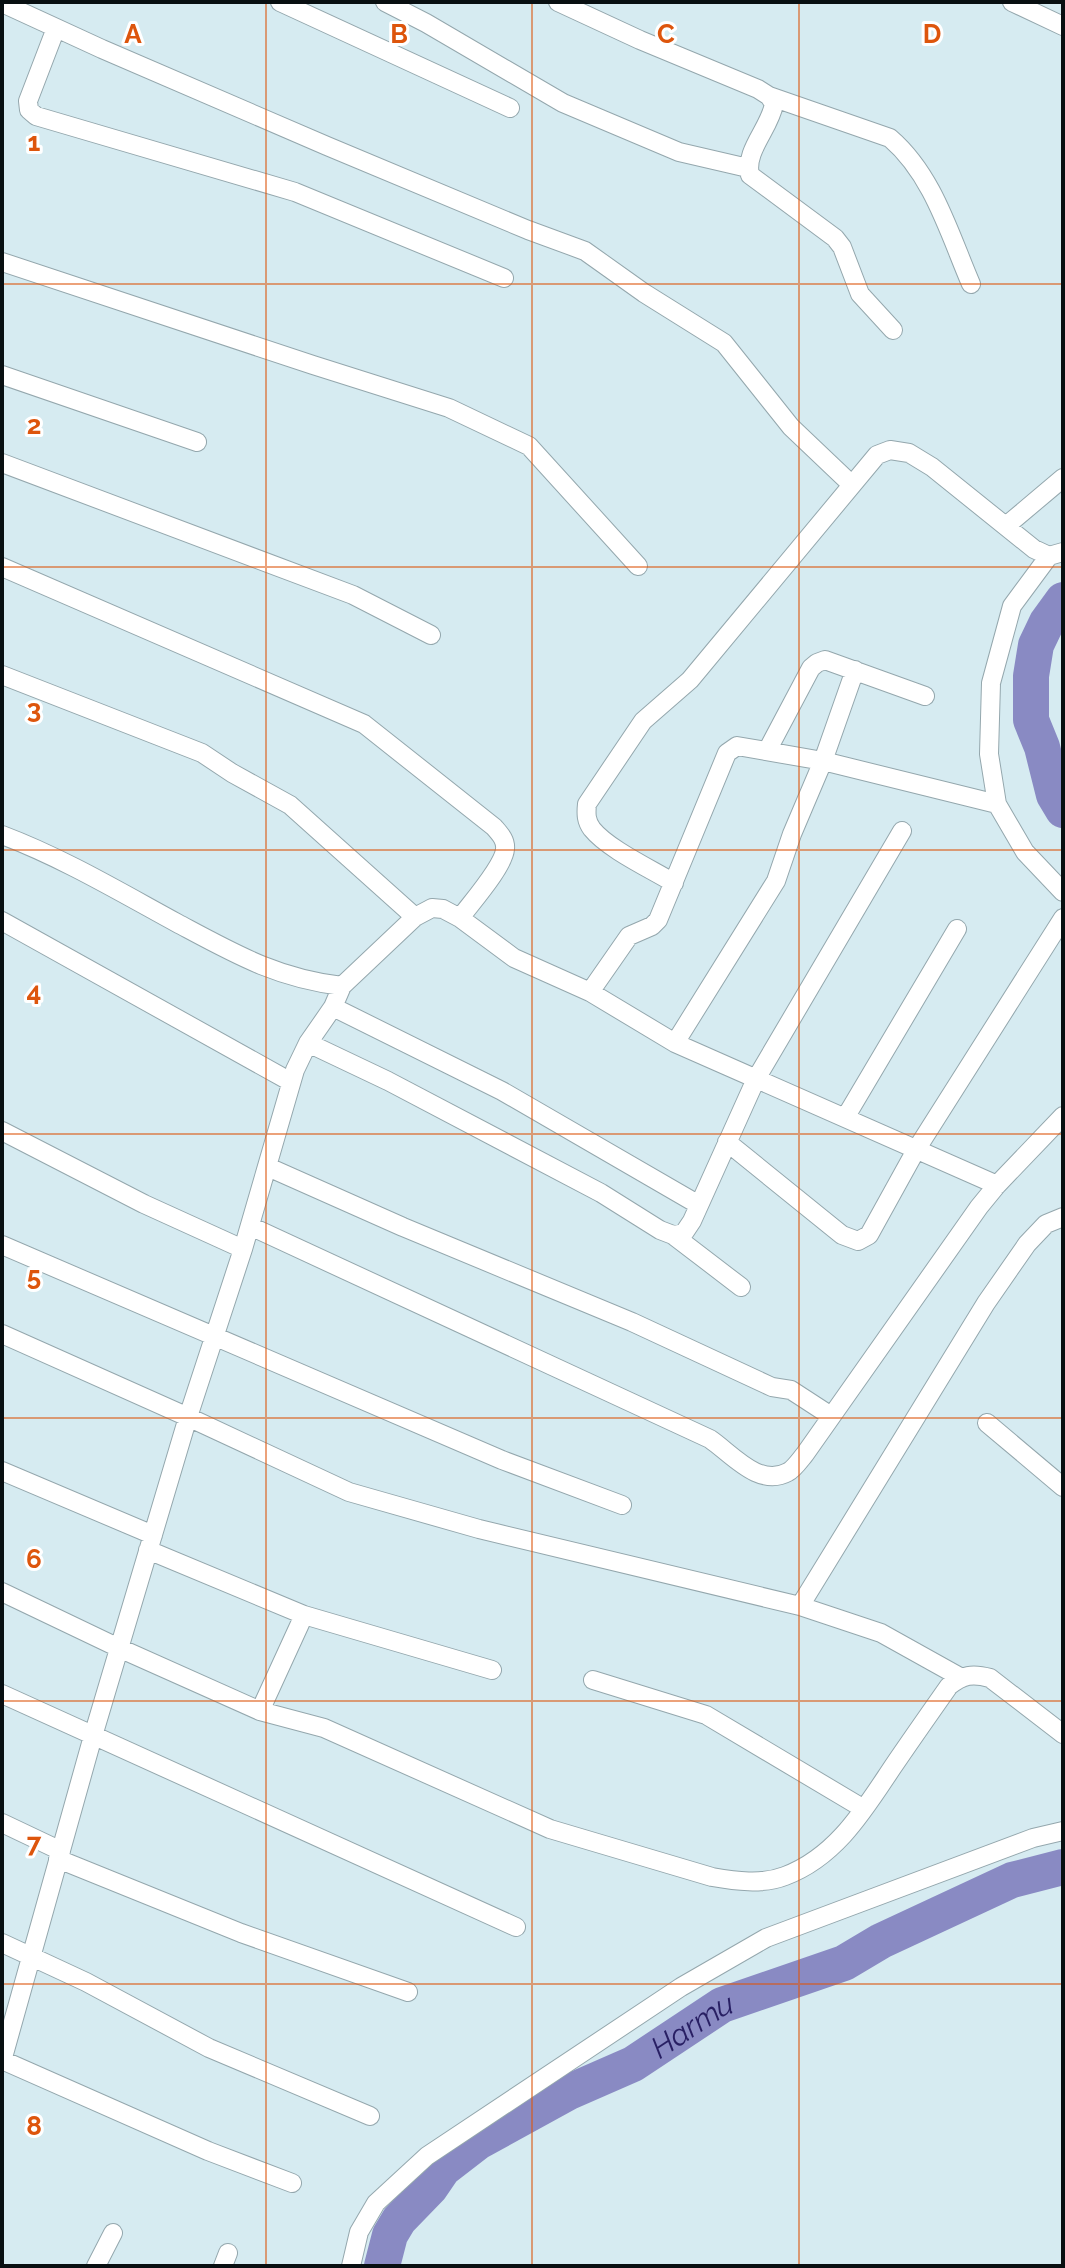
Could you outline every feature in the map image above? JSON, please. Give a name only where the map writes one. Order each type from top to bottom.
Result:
[{"type":"street","points":[[280,2],[510,108]]},
{"type":"street","points":[[385,2],[563,103],[679,152],[748,168]]},
{"type":"street","points":[[558,2],[769,96],[890,138],[905,151],[927,181],[971,284]]},
{"type":"street","points":[[1012,2],[1063,26]]},
{"type":"street","points":[[2,3],[327,146],[585,251],[644,293],[724,343],[791,427],[852,485]]},
{"type":"street","points":[[56,28],[28,101],[29,110],[36,116],[295,192],[504,278]]},
{"type":"street","points":[[769,96],[774,104],[772,116],[749,158],[750,175],[835,238],[847,258],[860,294],[893,330]]},
{"type":"street","points":[[2,262],[449,408],[529,446],[638,566]]},
{"type":"street","points":[[2,375],[197,442]]},
{"type":"street","points":[[674,883],[606,842],[591,828],[585,816],[587,804],[643,721],[690,680],[877,455],[890,450],[909,453],[932,467],[1034,549],[1056,554],[1012,606],[991,683],[989,754],[997,804],[1025,852],[1063,892]]},
{"type":"street","points":[[2,463],[353,595],[431,635]]},
{"type":"street","points":[[1006,526],[1063,478]]},
{"type":"street","points":[[2,567],[364,724],[503,837],[506,849],[499,865],[460,918]]},
{"type":"street","points":[[767,751],[811,668],[825,660],[925,696]]},
{"type":"street","points":[[675,1043],[776,881],[855,670]]},
{"type":"street","points":[[2,675],[202,753],[290,805],[415,917]]},
{"type":"street","points":[[590,992],[629,936],[658,920],[727,753],[737,746],[823,761],[997,804]]},
{"type":"street","points":[[673,1235],[684,1233],[756,1079],[902,831]]},
{"type":"street","points":[[2,835],[44,851],[247,961],[310,982],[342,986]]},
{"type":"street","points":[[292,2183],[208,2151],[2,2060],[119,1648],[188,1417],[268,1167],[291,1082],[308,1043],[333,1007],[342,986],[415,917],[432,908],[443,909],[514,958],[590,992],[675,1043],[997,1185]]},
{"type":"street","points":[[727,1142],[842,1235],[858,1241],[869,1235],[916,1150],[1063,918]]},
{"type":"street","points":[[2,921],[291,1082]]},
{"type":"street","points":[[845,1118],[957,929]]},
{"type":"street","points":[[333,1007],[502,1091],[699,1205]]},
{"type":"street","points":[[308,1043],[388,1081],[601,1193],[673,1235],[741,1287]]},
{"type":"street","points":[[250,1226],[710,1439],[759,1475],[775,1477],[790,1471],[997,1185],[1063,1116]]},
{"type":"street","points":[[2,1131],[144,1204],[243,1249]]},
{"type":"street","points":[[268,1167],[632,1322],[772,1387],[791,1390],[831,1416]]},
{"type":"street","points":[[800,1606],[986,1303],[1027,1244],[1046,1224],[1063,1217]]},
{"type":"street","points":[[2,1245],[502,1460],[622,1505]]},
{"type":"street","points":[[2,1334],[349,1492],[479,1529],[800,1606],[881,1633],[960,1677]]},
{"type":"street","points":[[987,1423],[1063,1487]]},
{"type":"street","points":[[2,1471],[304,1615],[492,1670]]},
{"type":"street","points":[[2,1592],[260,1711],[324,1728],[550,1829],[734,1881],[761,1881],[785,1876],[817,1859],[849,1830],[949,1686],[960,1677],[975,1674],[990,1678],[1063,1734]]},
{"type":"street","points":[[260,1711],[304,1615]]},
{"type":"street","points":[[593,1680],[706,1715],[864,1809]]},
{"type":"street","points":[[2,1694],[516,1927]]},
{"type":"street","points":[[2,1823],[60,1855],[241,1933],[408,1992]]},
{"type":"street","points":[[351,2266],[359,2232],[376,2203],[427,2156],[681,1987],[766,1938],[1033,1838],[1063,1831]]},
{"type":"street","points":[[2,1943],[86,1982],[209,2048],[370,2116]]},
{"type":"street","points":[[96,2266],[113,2233]]},
{"type":"waterway","name":"Harmu","points":[[1063,600],[1047,622],[1036,645],[1031,676],[1031,720],[1042,747],[1054,795],[1063,810]]},
{"type":"waterway","name":"Harmu","points":[[382,2266],[390,2235],[399,2220],[430,2188],[443,2169],[478,2142],[569,2092],[633,2064],[722,2005],[844,1963],[881,1941],[1012,1880],[1063,1867]]}]
